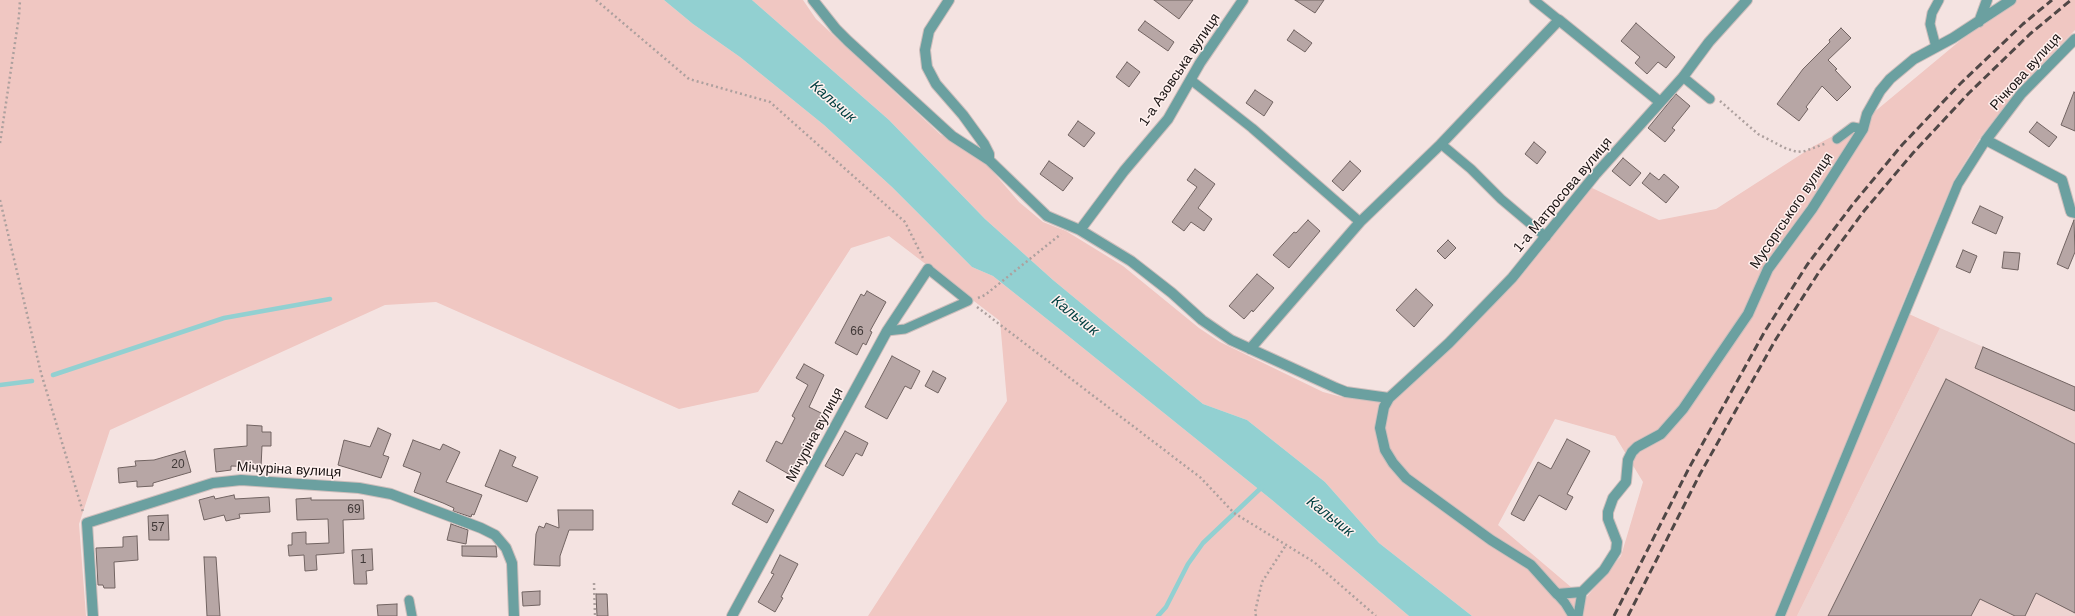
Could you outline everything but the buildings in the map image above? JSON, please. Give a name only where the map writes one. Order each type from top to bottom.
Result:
[{"type":"street","points":[[813,0],[836,29],[952,136],[989,160],[1047,216],[1076,228],[1131,261],[1172,293],[1202,320],[1231,340],[1346,392],[1390,398],[1381,416],[1380,428],[1385,450],[1393,463],[1406,478],[1491,540],[1532,565],[1557,594],[1582,592]]},
{"type":"street","points":[[949,0],[929,31],[925,50],[927,67],[936,84],[963,115],[984,144],[989,154],[989,160]]},
{"type":"street","name":"1-а Азовська вулиця","points":[[1076,228],[1168,118],[1243,0]]},
{"type":"street","name":"1-а Матросова вулиця","points":[[1390,398],[1464,329],[1512,278],[1591,180],[1683,77],[1709,42],[1747,0]]},
{"type":"street","points":[[1979,22],[1987,0]]},
{"type":"street","name":"Мусоргського вулиця","points":[[1582,592],[1604,570],[1616,551],[1617,542],[1608,519],[1608,512],[1613,498],[1626,482],[1628,460],[1632,452],[1637,447],[1661,434],[1684,409],[1748,314],[1768,269],[1812,209],[1863,129],[1873,101],[1890,78],[1914,59],[1979,22],[2011,0]]},
{"type":"street","points":[[1250,349],[1360,222],[1441,144],[1559,20],[1660,102]]},
{"type":"street","name":"Річкова вулиця","points":[[1986,140],[2021,94],[2075,39]]},
{"type":"street","points":[[1986,140],[2062,180],[2071,212],[2075,213]]},
{"type":"street","name":"Мічуріна вулиця","points":[[732,616],[887,331],[928,269]]},
{"type":"street","name":"Мічуріна вулиця","points":[[87,524],[213,483],[241,480],[359,488],[391,494],[481,528],[495,535],[506,548],[512,563],[514,616]]},
{"type":"street","points":[[87,524],[93,616]]},
{"type":"lane","points":[[1534,0],[1559,20]]},
{"type":"lane","points":[[1936,47],[1930,24],[1932,13],[1939,0]]},
{"type":"lane","points":[[1683,77],[1710,99]]},
{"type":"lane","points":[[1191,80],[1252,128],[1360,222]]},
{"type":"lane","points":[[1837,139],[1853,127],[1863,129]]},
{"type":"lane","points":[[1780,616],[1958,184],[1986,140]]},
{"type":"lane","points":[[1441,144],[1471,169],[1501,199],[1546,237]]},
{"type":"lane","points":[[887,331],[905,329],[968,301],[928,269]]},
{"type":"lane","points":[[1578,616],[1582,592]]},
{"type":"lane","points":[[1557,594],[1566,603],[1573,616]]},
{"type":"lane","points":[[409,600],[412,616]]},
{"type":"path","points":[[0,143],[19,16],[20,0]]},
{"type":"path","points":[[596,0],[689,79],[770,102],[905,222],[928,269]]},
{"type":"path","points":[[1710,99],[1723,103],[1758,134],[1772,143],[1797,152],[1813,150],[1837,139]]},
{"type":"path","points":[[0,200],[41,373],[87,524]]},
{"type":"path","points":[[985,295],[1039,252],[1076,228]]},
{"type":"path","points":[[968,301],[1201,478],[1234,513],[1314,562],[1376,616]]},
{"type":"path","points":[[1256,616],[1255,612],[1262,582],[1286,545]]},
{"type":"path","points":[[594,583],[595,616]]},
{"type":"shaded area","points":[[0,0],[664,0],[693,24],[740,57],[824,125],[892,187],[972,267],[993,276],[1067,335],[1272,500],[1409,616],[868,616],[1007,401],[1000,321],[889,236],[851,248],[758,392],[679,409],[436,302],[385,305],[110,430],[79,524],[86,616],[0,616]]},
{"type":"shaded area","points":[[752,0],[803,0],[816,19],[941,135],[970,145],[1019,202],[1043,222],[1066,231],[1123,266],[1199,328],[1220,342],[1323,392],[1342,397],[1389,396],[1510,281],[1588,186],[1659,220],[1716,209],[1814,146],[1867,118],[2009,0],[2075,0],[2075,30],[2018,89],[1982,135],[1954,180],[1900,310],[1940,328],[1797,616],[1472,616],[1379,543],[1325,482],[1247,420],[1203,404],[1053,280],[985,219],[889,120]],"holes":[[[1555,419],[1615,436],[1643,482],[1621,556],[1585,599],[1498,525]]]},
{"type":"shaded area","points":[[1940,328],[2075,387],[2075,616],[1797,616]]},
{"type":"water","name":"Кальчик","points":[[664,0],[752,0],[889,120],[985,219],[1053,280],[1203,404],[1247,420],[1325,482],[1379,543],[1472,616],[1409,616],[1272,500],[1067,335],[993,276],[972,267],[892,187],[824,125],[740,57],[693,24]]},
{"type":"waterway","points":[[53,375],[224,318],[330,299]]},
{"type":"waterway","points":[[0,385],[32,381]]},
{"type":"waterway","points":[[1158,616],[1166,607],[1188,564],[1203,543],[1263,486]]},
{"type":"railway","points":[[1614,616],[1689,468],[1765,331],[1807,265],[1853,204],[1902,145],[1960,84],[2023,24],[2052,0]]},
{"type":"railway","points":[[1628,616],[1700,474],[1776,339],[1819,272],[1864,211],[1913,153],[1969,93],[2030,34],[2071,0]]}]
